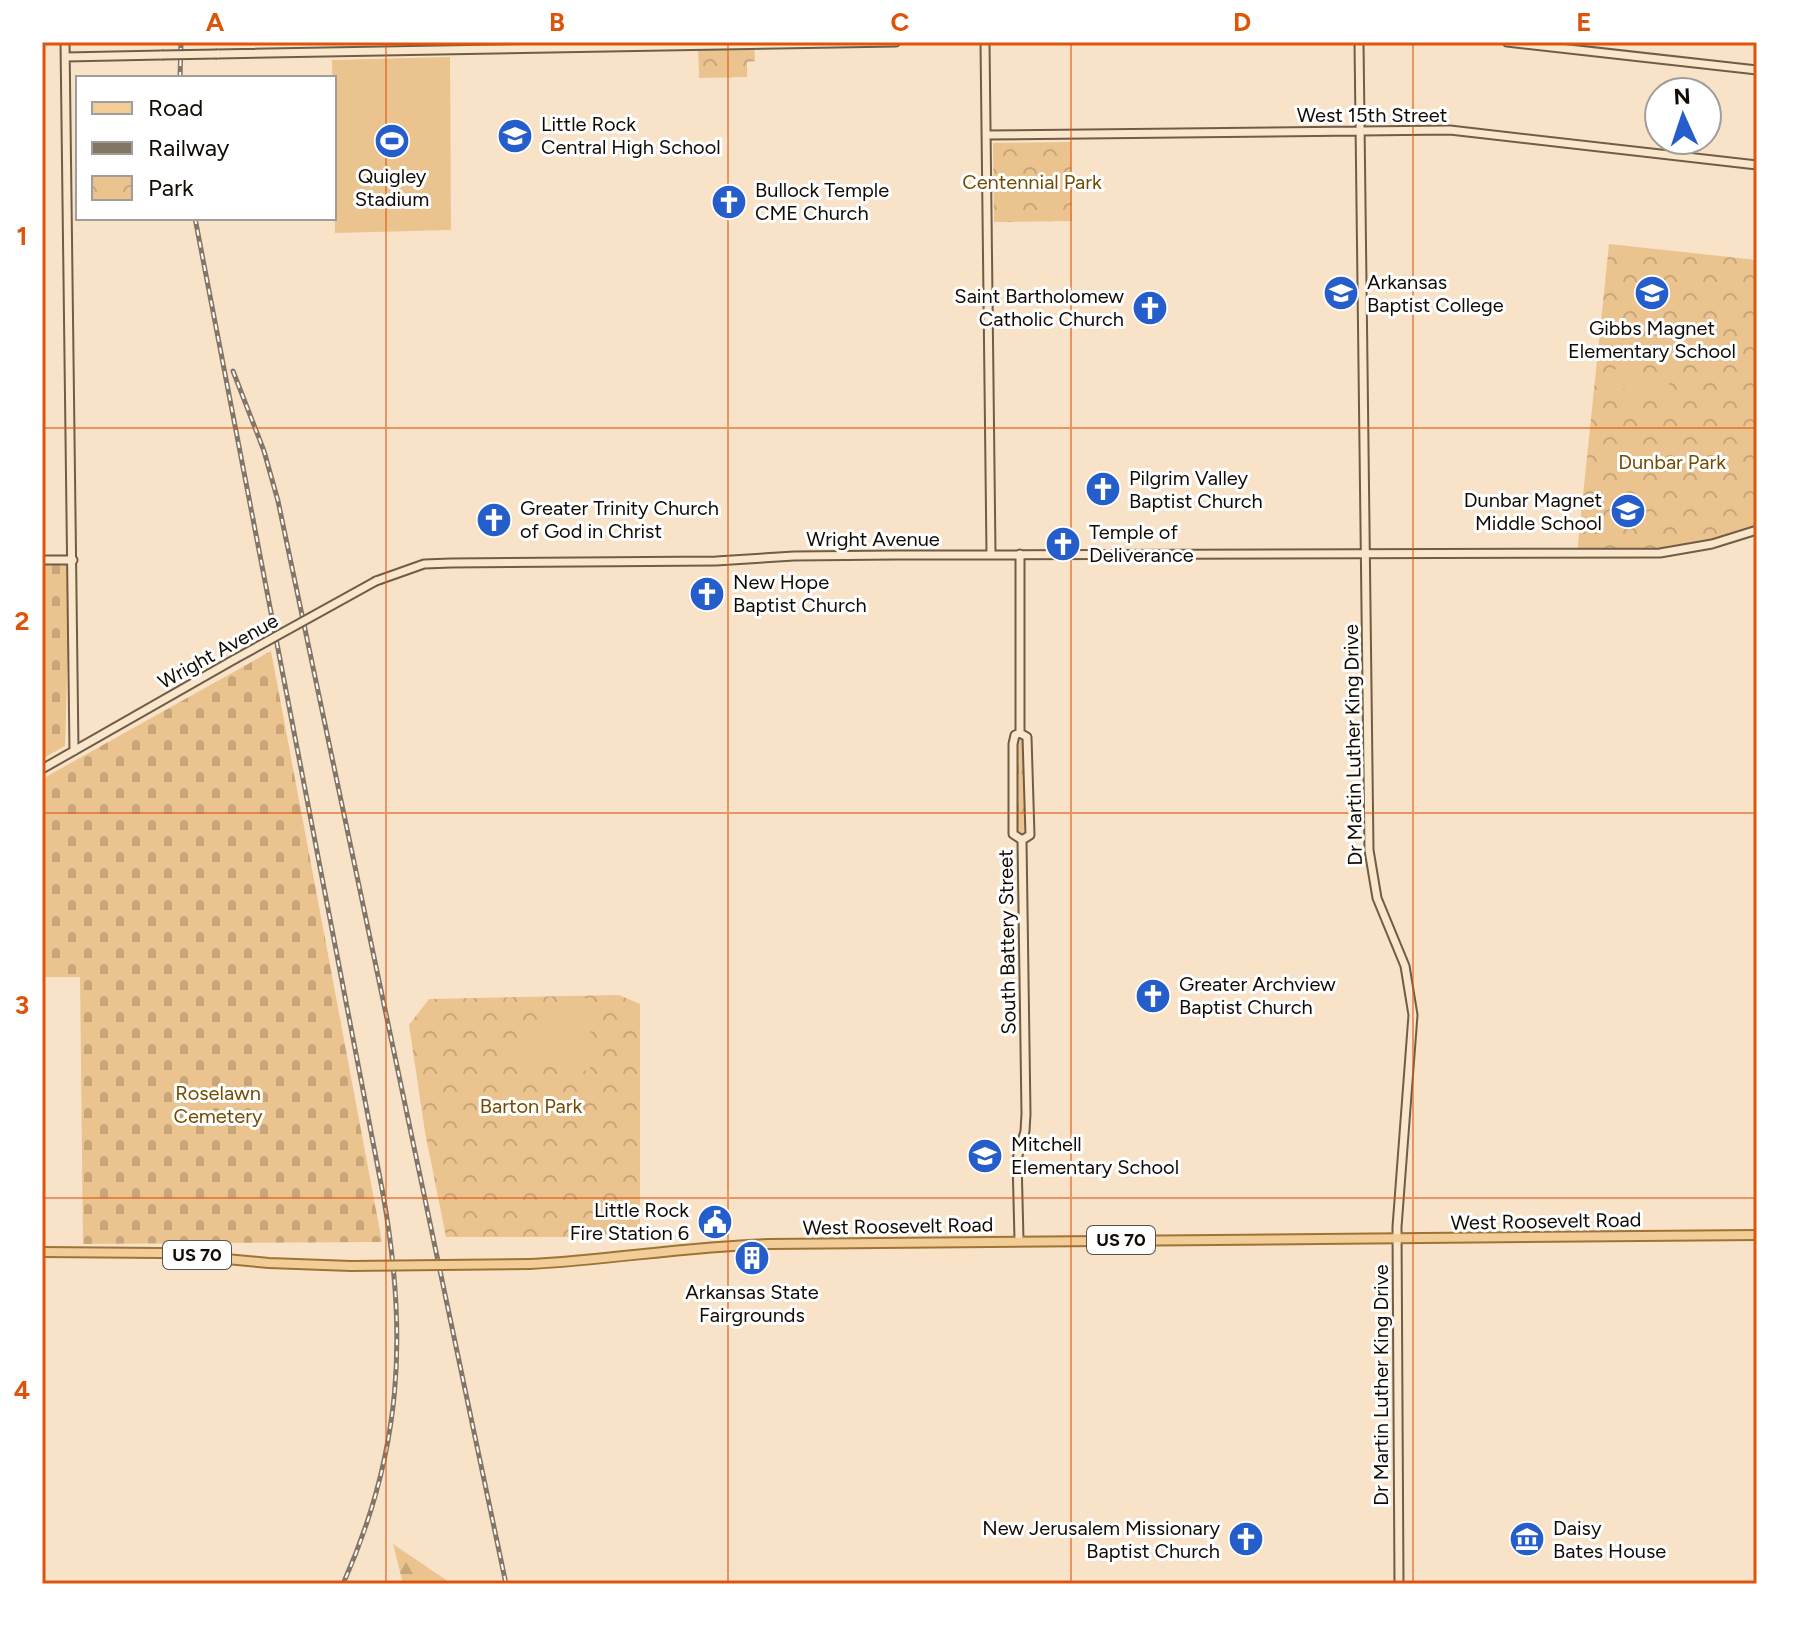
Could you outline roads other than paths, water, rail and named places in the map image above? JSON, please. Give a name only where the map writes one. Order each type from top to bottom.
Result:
[{"type":"main road","points":[[65,42],[74,751]]},
{"type":"main road","points":[[66,57],[896,42]]},
{"type":"main road","points":[[985,42],[991,554]]},
{"type":"main road","name":"Dr Martin Luther King Drive","points":[[1359,42],[1364,553],[1371,866],[1381,909],[1405,966],[1413,1015],[1397,1238],[1399,1584]]},
{"type":"main road","points":[[1507,42],[1757,70]]},
{"type":"main road","name":"West 15th Street","points":[[986,135],[1450,130],[1757,165]]},
{"type":"main road","name":"Wright Avenue","points":[[42,769],[376,581],[417,566],[451,563],[716,561],[794,556],[1660,553],[1718,543],[1757,530]]},
{"type":"main road","name":"South Battery Street","points":[[1019,1240],[1017,1159],[1026,1114],[1022,840],[1013,834],[1013,744],[1015,735],[1020,733],[1020,554]]},
{"type":"main road","points":[[42,560],[73,560]]},
{"type":"main road","points":[[1020,733],[1025,735],[1027,744],[1030,835],[1022,840]]},
{"type":"main road","name":"West Roosevelt Road","points":[[42,1252],[161,1253],[269,1263],[351,1266],[530,1264],[726,1245],[1757,1235]]},
{"type":"railway","points":[[180,76],[181,42]]},
{"type":"railway","points":[[195,220],[391,1246],[397,1345],[388,1440],[378,1487],[343,1584]]},
{"type":"railway","points":[[233,371],[264,451],[278,501],[506,1584]]},
{"type":"place","name":"Little Rock Central High School","points":[[515,136]]},
{"type":"place","name":"Quigley Stadium","points":[[392,141]]},
{"type":"place","name":"Bullock Temple CME Church","points":[[729,202]]},
{"type":"place","name":"Arkansas Baptist College","points":[[1341,293]]},
{"type":"place","name":"Gibbs Magnet Elementary School","points":[[1652,293]]},
{"type":"place","name":"Saint Bartholomew Catholic Church","points":[[1150,308]]},
{"type":"place","name":"Pilgrim Valley Baptist Church","points":[[1103,489]]},
{"type":"place","name":"Dunbar Magnet Middle School","points":[[1628,511]]},
{"type":"place","name":"Greater Trinity Church of God in Christ","points":[[494,520]]},
{"type":"place","name":"Temple of Deliverance","points":[[1063,544]]},
{"type":"place","name":"New Hope Baptist Church","points":[[707,594]]},
{"type":"place","name":"Greater Archview Baptist Church","points":[[1153,996]]},
{"type":"place","name":"Mitchell Elementary School","points":[[985,1156]]},
{"type":"place","name":"Little Rock Fire Station 6","points":[[715,1222]]},
{"type":"place","name":"Arkansas State Fairgrounds","points":[[752,1258]]},
{"type":"place","name":"New Jerusalem Missionary Baptist Church","points":[[1246,1539]]},
{"type":"place","name":"Daisy Bates House","points":[[1527,1539]]},
{"type":"park label","name":"Centennial Park","points":[[1032,182]]},
{"type":"park label","name":"Dunbar Park","points":[[1672,462]]},
{"type":"park label","name":"Roselawn Cemetery","points":[[218,1104]]},
{"type":"park label","name":"Barton Park","points":[[531,1106]]}]
